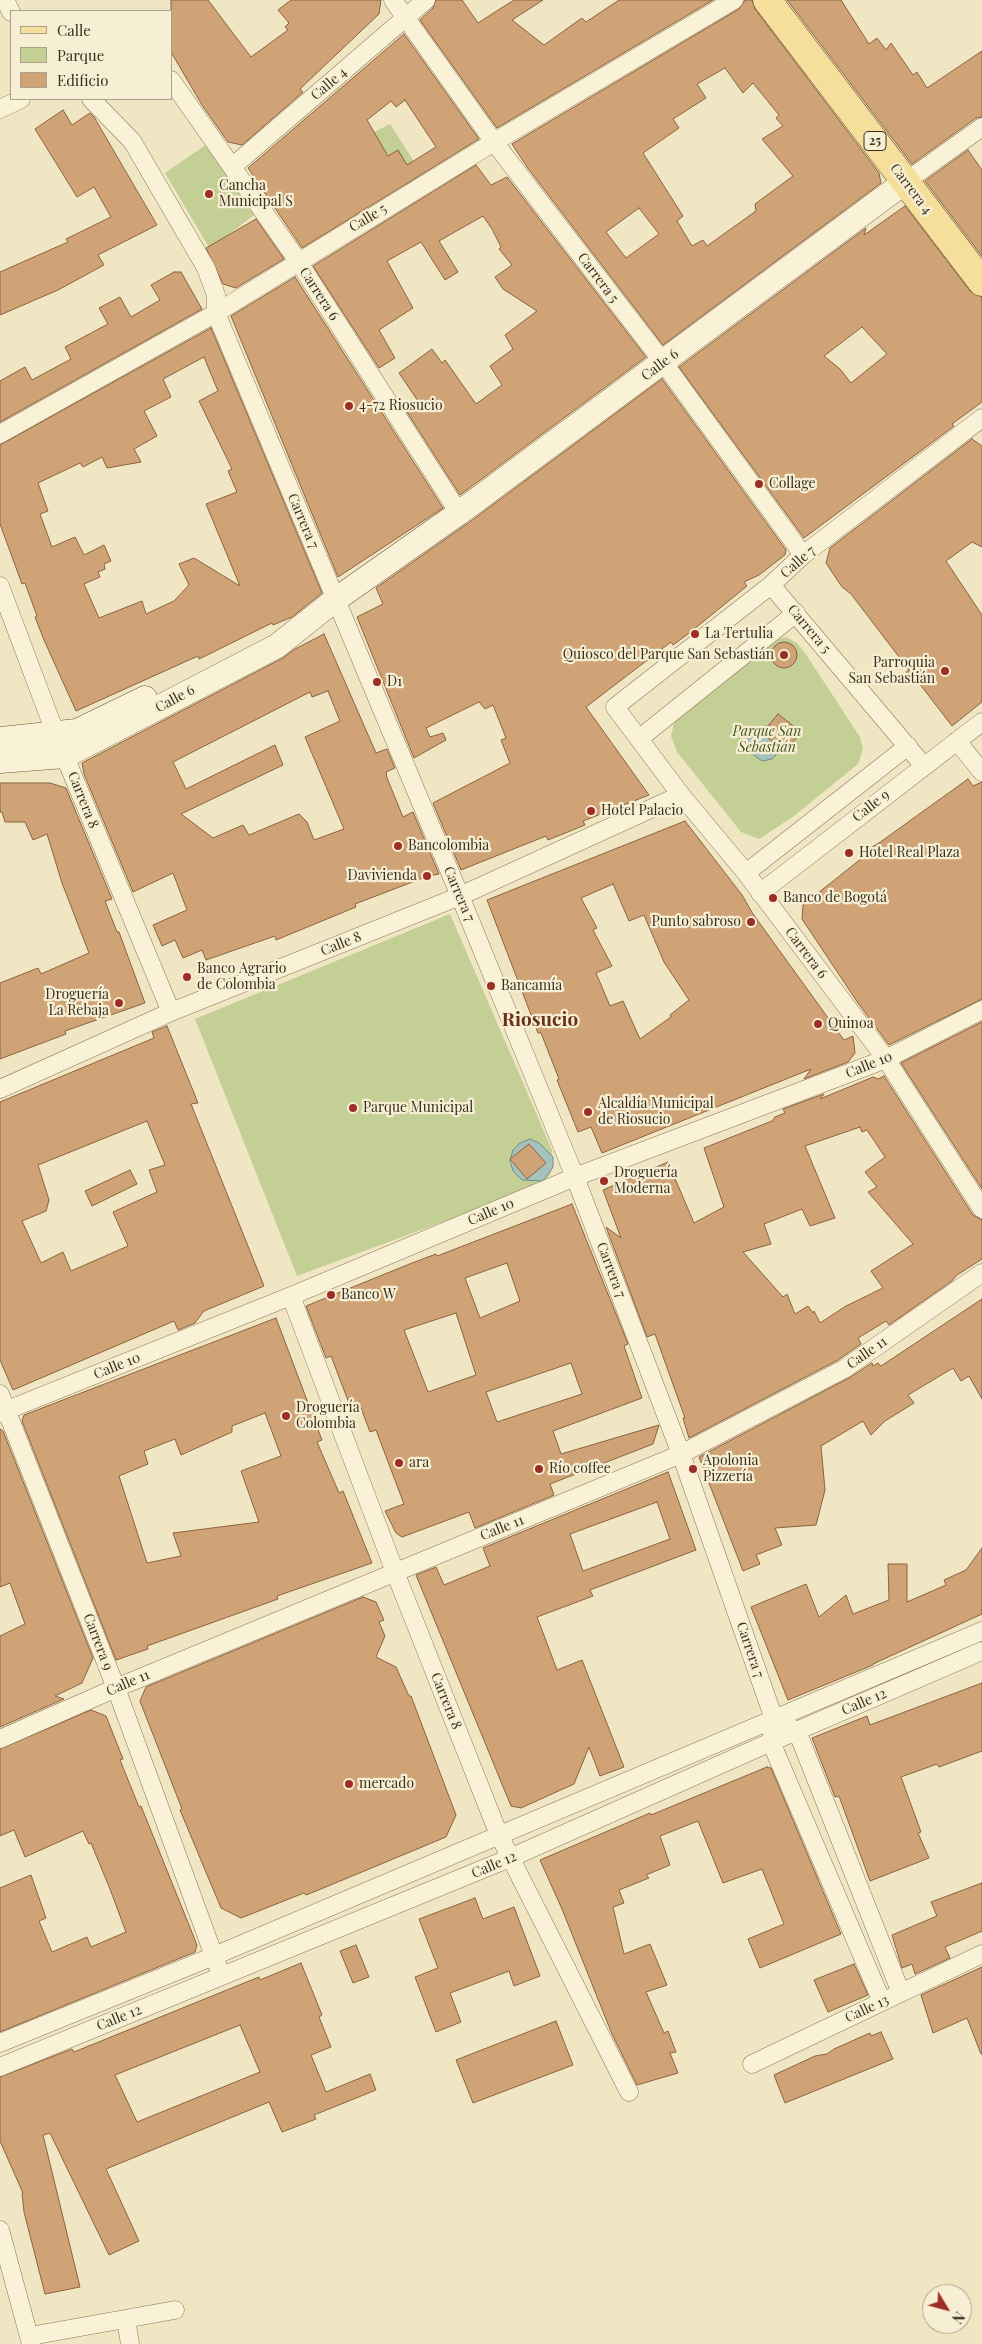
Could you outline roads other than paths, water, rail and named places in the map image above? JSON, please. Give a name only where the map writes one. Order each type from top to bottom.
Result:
[{"type":"main road","name":"Carrera 4","points":[[767,0],[982,282]]},
{"type":"street","name":"Carrera 5","points":[[393,0],[494,142],[663,362],[803,555]]},
{"type":"street","name":"Calle 4","points":[[232,168],[426,0]]},
{"type":"street","name":"Calle 5","points":[[0,434],[216,313],[494,142],[734,0]]},
{"type":"street","name":"Carrera 6","points":[[172,81],[298,261],[459,513]]},
{"type":"street","points":[[0,109],[19,100]]},
{"type":"street","name":"Carrera 7","points":[[91,100],[132,141],[206,268],[216,295],[216,313],[460,896],[575,1177],[681,1454],[774,1719],[771,1742]]},
{"type":"street","name":"Calle 6","points":[[0,761],[60,745],[77,731],[267,637],[335,600],[459,513],[982,127]]},
{"type":"street","name":"Calle 7","points":[[615,708],[771,585],[803,555],[982,418]]},
{"type":"street","name":"Carrera 5","points":[[771,585],[923,765]]},
{"type":"street","name":"Carrera 8","points":[[0,586],[60,745],[171,1012]]},
{"type":"street","points":[[640,738],[796,613]]},
{"type":"street","name":"Carrera 6","points":[[615,708],[640,738],[681,795],[746,873],[886,1059],[982,1209]]},
{"type":"street","name":"Calle 9","points":[[760,893],[923,765],[982,722]]},
{"type":"street","name":"Calle 6","points":[[0,739],[60,745]]},
{"type":"street","points":[[957,741],[982,772]]},
{"type":"street","name":"Calle 9","points":[[746,873],[908,746]]},
{"type":"street","name":"Calle 8","points":[[0,1089],[171,1012],[460,896],[681,795]]},
{"type":"street","name":"Calle 10","points":[[2,1406],[291,1296],[575,1177],[886,1059],[982,1010]]},
{"type":"street","name":"Calle 11","points":[[0,1739],[116,1688],[681,1454],[844,1369],[982,1273]]},
{"type":"street","name":"Carrera 8","points":[[291,1296],[395,1572],[499,1836],[629,2092]]},
{"type":"street","name":"Carrera 9","points":[[2,1406],[116,1688],[221,1977]]},
{"type":"street","name":"Calle 12","points":[[0,2043],[214,1956],[982,1631]]},
{"type":"street","name":"Calle 12","points":[[0,2067],[510,1858],[982,1651]]},
{"type":"street","points":[[774,1719],[797,1731],[901,1993]]},
{"type":"street","points":[[771,1742],[882,2002]]},
{"type":"street","name":"Calle 13","points":[[752,2064],[982,1954]]},
{"type":"street","points":[[0,2230],[30,2340],[176,2310]]},
{"type":"street","points":[[126,2319],[130,2344]]},
{"type":"water","points":[[769,725],[784,746],[772,759],[762,761],[750,752],[747,743],[749,736],[754,730]]},
{"type":"water","points":[[530,1139],[539,1143],[553,1157],[553,1167],[543,1181],[522,1180],[513,1171],[510,1161],[513,1150],[520,1143]]},
{"type":"place","name":"Cancha Municipal S","points":[[209,194]]},
{"type":"place","name":"4-72 Riosucio","points":[[349,406]]},
{"type":"place","name":"Collage","points":[[759,484]]},
{"type":"place","name":"La Tertulia","points":[[695,634]]},
{"type":"place","name":"Quiosco del Parque San Sebastián","points":[[784,655]]},
{"type":"place","name":"Parroquia San Sebastián","points":[[945,671]]},
{"type":"place","name":"D1","points":[[377,682]]},
{"type":"place","name":"Hotel Palacio","points":[[591,811]]},
{"type":"place","name":"Bancolombia","points":[[398,846]]},
{"type":"place","name":"Hotel Real Plaza","points":[[849,853]]},
{"type":"place","name":"Davivienda","points":[[427,876]]},
{"type":"place","name":"Banco de Bogotá","points":[[773,898]]},
{"type":"place","name":"Punto sabroso","points":[[751,922]]},
{"type":"place","name":"Banco Agrario de Colombia","points":[[187,977]]},
{"type":"place","name":"Bancamía","points":[[491,986]]},
{"type":"place","name":"Droguería La Rebaja","points":[[119,1003]]},
{"type":"place","name":"Quinoa","points":[[818,1024]]},
{"type":"place","name":"Parque Municipal","points":[[353,1108]]},
{"type":"place","name":"Alcaldía Municipal de Riosucio","points":[[588,1112]]},
{"type":"place","name":"Droguería Moderna","points":[[604,1181]]},
{"type":"place","name":"Banco W","points":[[331,1295]]},
{"type":"place","name":"Droguería Colombia","points":[[286,1416]]},
{"type":"place","name":"ara","points":[[399,1463]]},
{"type":"place","name":"Río coffee","points":[[539,1469]]},
{"type":"place","name":"Apolonia Pizzería","points":[[693,1469]]},
{"type":"place","name":"mercado","points":[[349,1784]]},
{"type":"district","name":"Riosucio","points":[[540,1020]]},
{"type":"park label","name":"Parque San Sebastián","points":[[767,740]]}]
